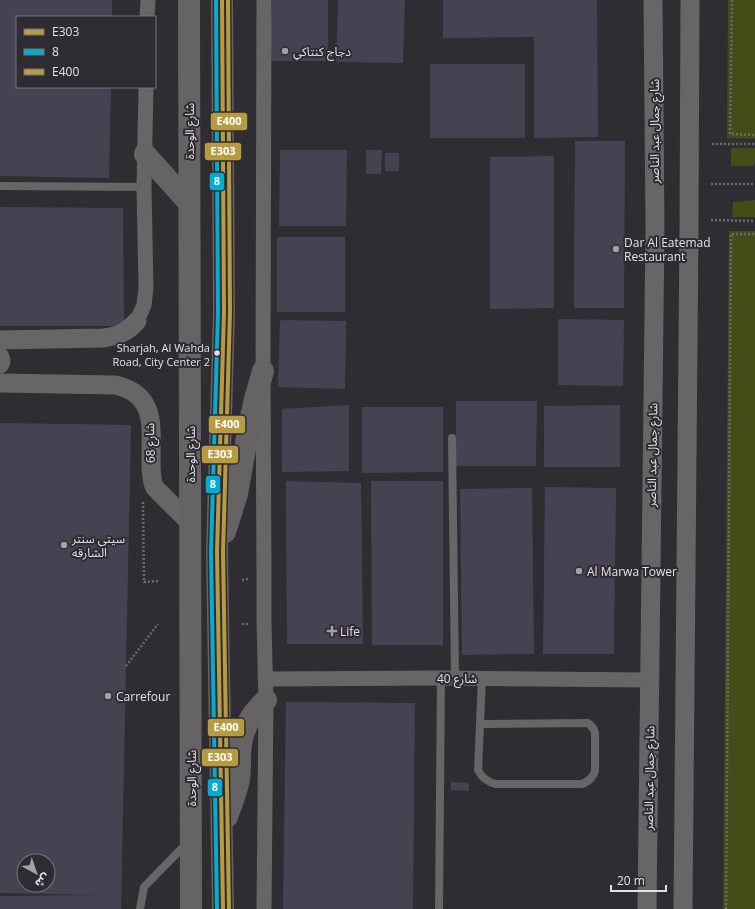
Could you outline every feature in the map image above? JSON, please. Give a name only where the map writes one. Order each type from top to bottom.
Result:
[{"type":"highway","name":"شارع الوحدة","points":[[189,0],[191,909]]},
{"type":"highway","points":[[222,0],[224,312],[217,552],[224,909]]},
{"type":"highway","points":[[145,154],[189,203]]},
{"type":"highway","points":[[217,552],[237,494],[249,426],[263,372]]},
{"type":"highway","points":[[223,836],[239,779],[243,735],[265,690]]},
{"type":"street","points":[[148,0],[148,16]]},
{"type":"street","points":[[264,0],[264,909]]},
{"type":"street","name":"شارع جمال عبد الناصر","points":[[647,909],[655,229],[653,0]]},
{"type":"street","points":[[683,909],[690,0]]},
{"type":"street","points":[[0,340],[113,337],[126,331],[136,321],[144,305],[146,288],[144,187],[146,88]]},
{"type":"street","points":[[0,357],[0,364]]},
{"type":"street","name":"شارع 68","points":[[0,384],[115,385],[124,387],[134,392],[143,400],[151,421],[151,474],[155,488],[190,523]]},
{"type":"street","name":"شارع 40","points":[[265,690],[448,678],[650,680]]},
{"type":"street","points":[[648,885],[655,893],[660,903],[660,909]]},
{"type":"lane","points":[[0,186],[144,187]]},
{"type":"lane","points":[[439,909],[448,678],[452,438]]},
{"type":"lane","points":[[480,724],[588,723],[592,725],[595,733],[593,775],[587,782],[582,784],[496,784],[484,780],[478,770],[480,724],[482,678]]},
{"type":"lane","points":[[140,909],[144,887],[191,839]]},
{"type":"path","points":[[732,0],[730,134],[755,135]]},
{"type":"path","points":[[712,144],[755,144]]},
{"type":"path","points":[[711,184],[755,184]]},
{"type":"path","points":[[711,220],[755,221]]},
{"type":"path","points":[[726,909],[731,234],[755,234]]},
{"type":"path","points":[[126,666],[158,624]]},
{"type":"green space","points":[[728,0],[755,0],[755,139],[727,138]]},
{"type":"green space","points":[[731,148],[755,148],[755,162],[753,166],[731,166]]},
{"type":"green space","points":[[755,200],[755,217],[732,217],[733,202]]},
{"type":"green space","points":[[729,231],[755,231],[755,909],[723,909]]},
{"type":"building","points":[[0,0],[112,0],[112,16],[16,16],[16,88],[111,88],[109,178],[0,176]]},
{"type":"building","points":[[272,0],[328,0],[328,61],[270,61]]},
{"type":"building","points":[[338,0],[405,0],[403,63],[336,62]]},
{"type":"building","points":[[443,0],[597,0],[598,137],[534,138],[534,37],[443,38]]},
{"type":"building","points":[[430,64],[525,64],[525,138],[430,138]]},
{"type":"building","points":[[575,141],[625,141],[624,308],[574,308]]},
{"type":"building","points":[[280,150],[347,150],[346,226],[279,226]]},
{"type":"building","points":[[366,150],[382,150],[381,174],[366,174]]},
{"type":"building","points":[[385,153],[399,153],[399,171],[385,171]]},
{"type":"building","points":[[554,156],[554,308],[490,309],[490,157]]},
{"type":"building","points":[[0,207],[123,208],[124,326],[0,326]]},
{"type":"building","points":[[277,237],[345,237],[345,312],[277,312]]},
{"type":"building","points":[[558,319],[624,320],[623,386],[558,385]]},
{"type":"building","points":[[280,320],[346,321],[345,389],[278,387]]},
{"type":"building","points":[[456,401],[537,401],[536,466],[456,466]]},
{"type":"building","points":[[349,405],[349,471],[282,472],[282,409]]},
{"type":"building","points":[[620,405],[620,467],[544,467],[544,406]]},
{"type":"building","points":[[362,407],[443,407],[443,472],[362,473]]},
{"type":"building","name":"سيتي سنتر الشارقه","points":[[0,423],[131,425],[121,909],[0,909],[0,896],[97,895],[0,893]]},
{"type":"building","points":[[286,481],[361,483],[363,644],[287,644]]},
{"type":"building","points":[[371,481],[443,481],[443,645],[372,645]]},
{"type":"building","name":"Al Marwa Tower","points":[[545,487],[616,488],[614,654],[543,654]]},
{"type":"building","points":[[532,488],[534,654],[462,655],[460,489]]},
{"type":"building","points":[[286,702],[415,703],[413,909],[283,909]]},
{"type":"building","points":[[451,782],[469,783],[469,791],[451,790]]},
{"type":"transit line","name":"8","points":[[216,0],[218,312],[211,552],[217,909]]},
{"type":"transit line","name":"E303","points":[[222,0],[224,312],[217,552],[223,909]]},
{"type":"transit line","name":"E400","points":[[228,0],[230,312],[223,552],[229,909]]},
{"type":"place","name":"دجاج كنتاكي","points":[[285,51]]},
{"type":"place","name":"Dar Al Eatemad Restaurant","points":[[616,249]]},
{"type":"place","name":"Sharjah, Al Wahda Road, City Center 2","points":[[217,353]]},
{"type":"place","name":"سيتي سنتر الشارقه","points":[[64,545]]},
{"type":"place","name":"Al Marwa Tower","points":[[579,571]]},
{"type":"place","name":"Life","points":[[332,631]]},
{"type":"place","name":"Carrefour","points":[[108,696]]}]
